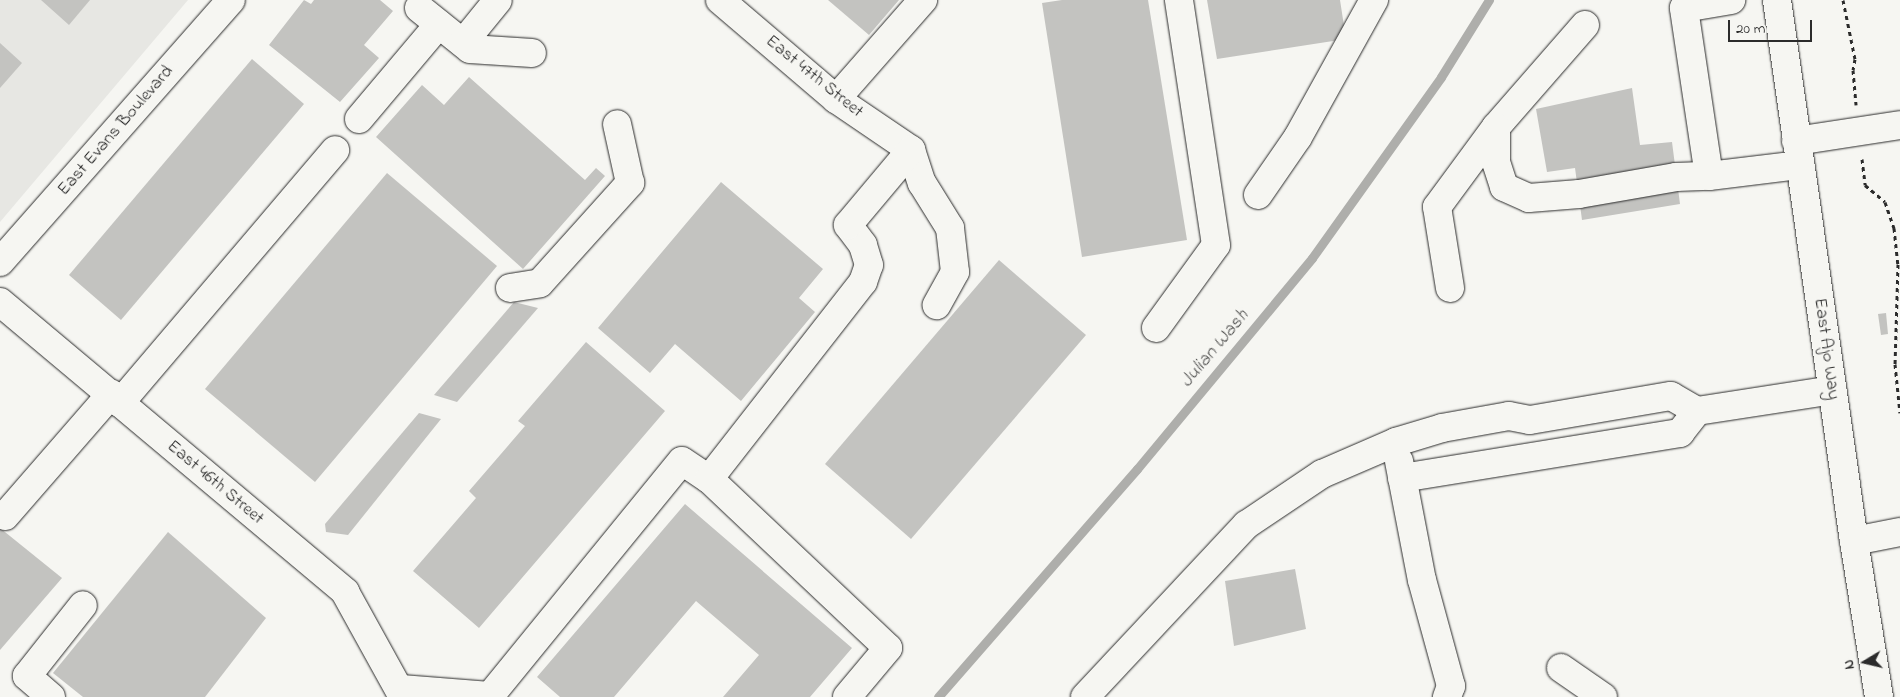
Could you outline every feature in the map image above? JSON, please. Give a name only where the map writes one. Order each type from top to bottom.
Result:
[{"type":"street","name":"East Evans Boulevard","points":[[0,262],[231,0]]},
{"type":"street","points":[[466,46],[498,0]]},
{"type":"street","name":"East 47th Street","points":[[720,0],[836,99],[911,150]]},
{"type":"street","points":[[836,99],[923,0]]},
{"type":"street","points":[[1156,328],[1216,245],[1179,0]]},
{"type":"street","points":[[1258,196],[1298,137],[1374,0]]},
{"type":"street","points":[[1709,176],[1684,8],[1731,0]]},
{"type":"street","name":"East Ajo Way","points":[[1777,0],[1854,541],[1879,697]]},
{"type":"street","points":[[359,119],[429,16],[466,46],[532,53]]},
{"type":"street","points":[[1450,288],[1437,207],[1496,128],[1585,25]]},
{"type":"street","points":[[510,288],[540,283],[630,183],[617,124]]},
{"type":"street","points":[[1496,128],[1496,162],[1504,187],[1529,198],[1578,194],[1676,177],[1709,176],[1900,125]]},
{"type":"street","points":[[5,516],[115,399],[335,150]]},
{"type":"street","points":[[911,150],[922,184],[950,228],[954,272],[937,305]]},
{"type":"street","points":[[709,479],[863,282],[869,265],[863,245],[848,225],[911,150]]},
{"type":"street","name":"East 46th Street","points":[[0,302],[345,592],[403,695]]},
{"type":"street","points":[[1085,697],[1246,525],[1322,474],[1396,442],[1442,428],[1509,416],[1530,420],[1671,396],[1697,411],[1832,390]]},
{"type":"street","points":[[1402,478],[1517,461],[1680,432],[1697,411]]},
{"type":"street","points":[[1509,416],[1517,461]]},
{"type":"street","points":[[1396,442],[1422,580],[1451,686],[1447,697]]},
{"type":"street","points":[[403,695],[490,696],[682,460],[709,479],[888,648],[847,697]]},
{"type":"street","points":[[1854,541],[1900,532]]},
{"type":"street","points":[[51,697],[27,676],[83,605]]},
{"type":"street","points":[[1561,668],[1603,697]]},
{"type":"path","points":[[1843,0],[1855,59],[1853,86]]},
{"type":"path","points":[[1863,169],[1865,185],[1885,202],[1894,228],[1898,264],[1895,364],[1900,413]]},
{"type":"shaded area","points":[[0,0],[188,0],[0,222]]},
{"type":"building","points":[[41,0],[90,0],[69,25]]},
{"type":"building","points":[[304,0],[311,4],[314,0],[380,0],[393,11],[364,45],[379,58],[340,102],[269,45]]},
{"type":"building","points":[[828,0],[899,0],[869,35]]},
{"type":"building","points":[[1062,0],[1148,0],[1187,240],[1082,257],[1042,3]]},
{"type":"building","points":[[1207,0],[1340,0],[1346,39],[1217,59]]},
{"type":"building","points":[[0,43],[22,63],[0,88]]},
{"type":"building","points":[[252,59],[304,104],[121,320],[69,275]]},
{"type":"building","points":[[469,77],[585,180],[596,168],[605,176],[523,269],[376,137],[422,85],[444,105]]},
{"type":"building","points":[[1632,88],[1640,145],[1672,142],[1680,204],[1582,220],[1575,168],[1547,172],[1536,109]]},
{"type":"building","points":[[387,173],[497,266],[315,482],[205,389]]},
{"type":"building","points":[[721,182],[823,269],[799,298],[815,312],[741,401],[675,344],[650,373],[598,328]]},
{"type":"building","points":[[999,260],[1086,335],[911,539],[825,464]]},
{"type":"building","points":[[514,302],[538,308],[457,402],[434,395]]},
{"type":"building","points":[[1886,313],[1888,334],[1881,335],[1878,314]]},
{"type":"building","points":[[586,342],[665,411],[479,628],[413,571],[476,498],[469,491],[525,426],[518,421]]},
{"type":"building","points":[[419,413],[441,419],[348,535],[326,532],[325,524]]},
{"type":"building","points":[[685,504],[852,648],[810,697],[723,697],[759,655],[696,601],[614,697],[560,697],[537,677]]},
{"type":"building","points":[[0,528],[62,578],[0,650]]},
{"type":"building","points":[[168,532],[266,618],[205,697],[83,697],[53,673]]},
{"type":"building","points":[[1295,569],[1306,629],[1234,646],[1225,581]]},
{"type":"waterway","name":"Julian Wash","points":[[938,697],[1137,469],[1312,258],[1441,77],[1489,0]]}]
